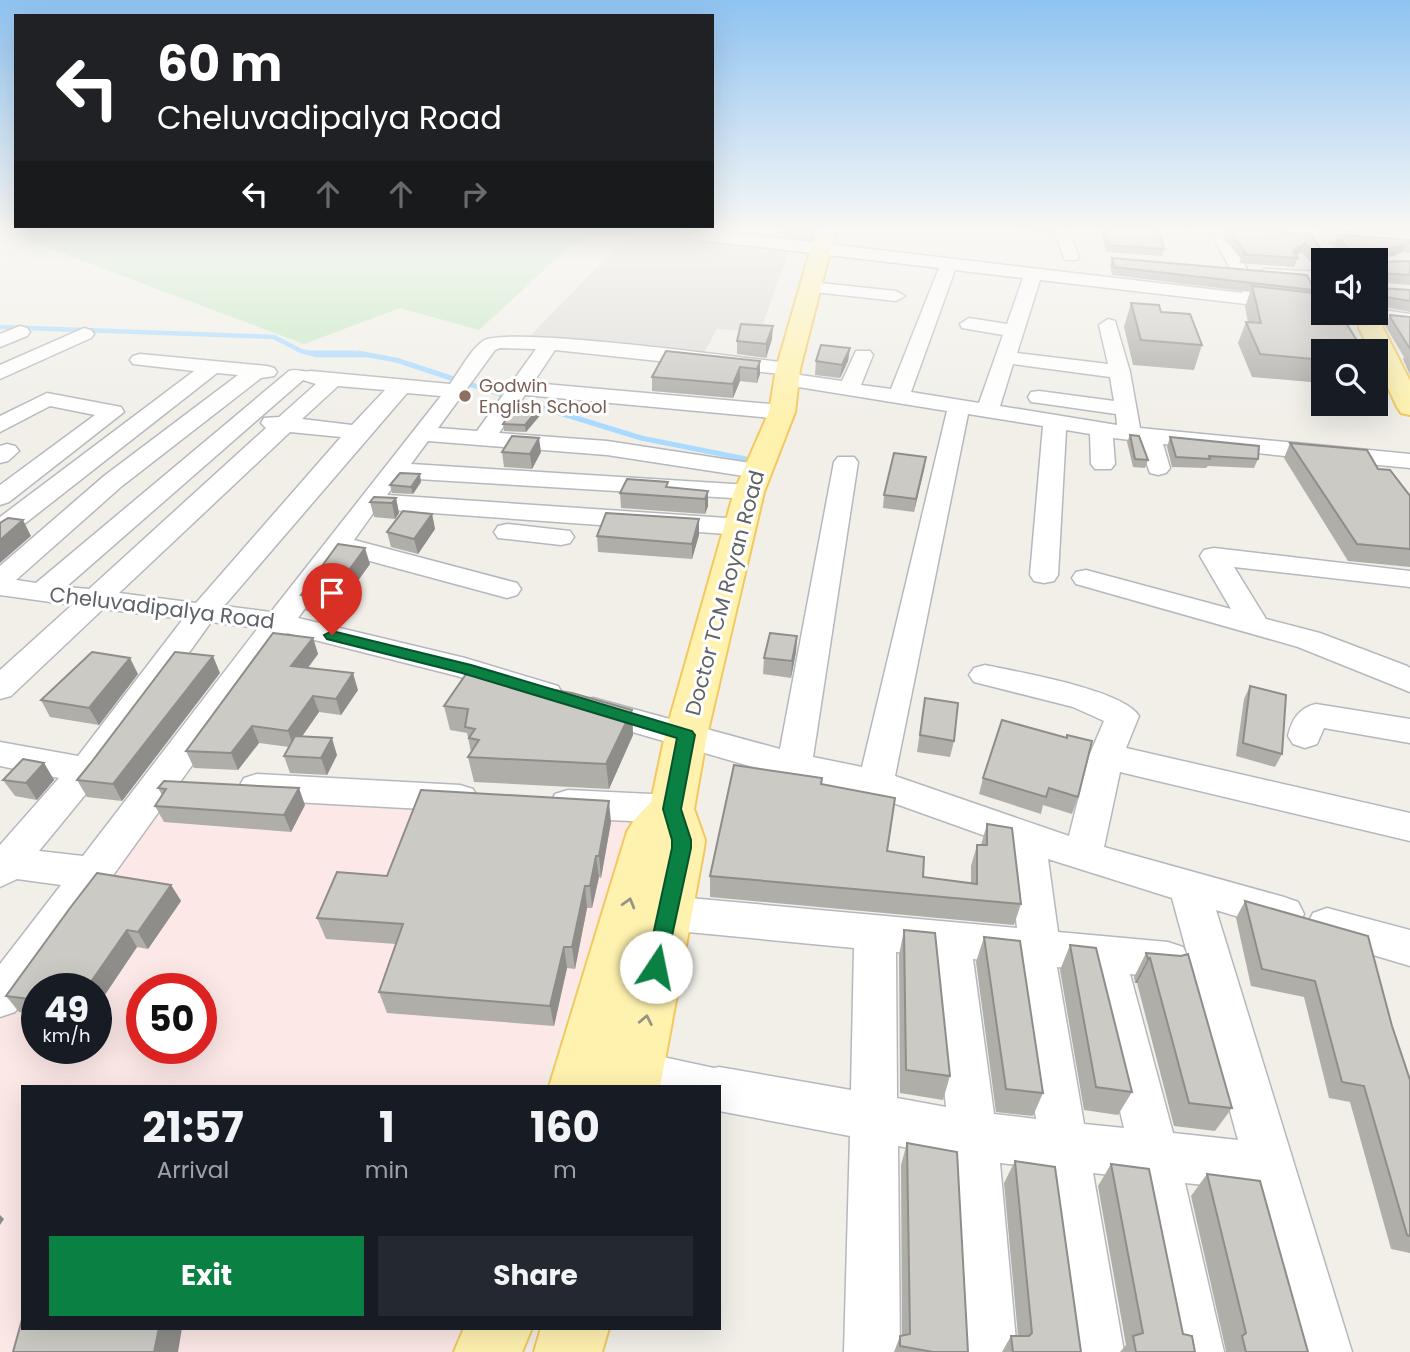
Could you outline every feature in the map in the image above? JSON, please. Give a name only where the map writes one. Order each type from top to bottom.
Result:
[{"type":"main road","name":"Doctor TCM Royan Road","points":[[634,1080],[682,840],[658,829],[686,735],[753,482],[782,412],[787,374],[810,291]]},
{"type":"main road","points":[[1370,325],[1408,399]]},
{"type":"main road","points":[[578,1085],[658,829]]},
{"type":"main road","points":[[488,1352],[497,1330]]},
{"type":"main road","points":[[568,1352],[574,1330]]},
{"type":"street","points":[[850,291],[896,296]]},
{"type":"street","points":[[899,396],[939,291]]},
{"type":"street","points":[[988,410],[1027,291]]},
{"type":"street","points":[[1205,291],[1311,307]]},
{"type":"street","points":[[1251,291],[1255,300]]},
{"type":"street","points":[[1388,316],[1410,320]]},
{"type":"street","points":[[969,324],[1014,331]]},
{"type":"street","points":[[1108,325],[1123,390],[1139,435],[1158,468]]},
{"type":"street","points":[[0,341],[20,332]]},
{"type":"street","points":[[0,359],[56,333]]},
{"type":"street","points":[[0,373],[84,334]]},
{"type":"street","points":[[0,998],[337,544],[488,346],[497,342],[550,343],[621,351],[787,374],[849,389],[988,410],[1044,396],[1123,390]]},
{"type":"street","points":[[484,438],[550,343]]},
{"type":"street","points":[[585,415],[621,351]]},
{"type":"street","points":[[849,389],[863,355]]},
{"type":"street","points":[[1005,357],[1044,396],[1101,429],[1410,461]]},
{"type":"street","points":[[140,360],[401,386],[460,385]]},
{"type":"street","points":[[0,530],[213,367]]},
{"type":"street","points":[[533,368],[558,370]]},
{"type":"street","points":[[0,580],[113,481],[257,371]]},
{"type":"street","points":[[43,592],[296,375]]},
{"type":"street","points":[[0,688],[333,379]]},
{"type":"street","points":[[3,866],[86,770],[204,611],[401,386]]},
{"type":"street","points":[[1044,396],[1123,390]]},
{"type":"street","points":[[514,395],[598,395],[782,412]]},
{"type":"street","points":[[0,414],[41,396]]},
{"type":"street","points":[[1044,396],[1044,575]]},
{"type":"street","points":[[0,425],[47,399],[113,412],[0,497]]},
{"type":"street","points":[[876,783],[959,405]]},
{"type":"street","points":[[201,414],[358,432]]},
{"type":"street","points":[[1101,429],[1103,464]]},
{"type":"street","points":[[424,433],[607,448],[672,460],[753,482]]},
{"type":"street","points":[[794,765],[846,462]]},
{"type":"street","points":[[393,470],[753,482]]},
{"type":"street","points":[[363,510],[741,527]]},
{"type":"street","points":[[363,510],[561,537]]},
{"type":"street","points":[[337,544],[507,589]]},
{"type":"street","points":[[1254,623],[1214,556],[1410,579]]},
{"type":"street","points":[[1086,578],[1254,623],[1357,657],[1396,673],[1410,682]]},
{"type":"street","name":"Cheluvadipalya Road","points":[[0,587],[279,622],[465,668],[686,735],[794,765],[876,783],[1083,856],[1410,948]]},
{"type":"street","points":[[985,675],[1082,698],[1123,716],[1106,757],[1083,856]]},
{"type":"street","points":[[1305,736],[1307,724],[1316,715],[1410,731]]},
{"type":"street","points":[[0,754],[86,770]]},
{"type":"street","points":[[1106,757],[1410,827]]},
{"type":"street","points":[[161,781],[492,799]]},
{"type":"street","points":[[534,802],[658,829]]},
{"type":"street","points":[[1026,836],[1037,952],[1096,1352]]},
{"type":"street","points":[[3,866],[93,873]]},
{"type":"street","points":[[1189,887],[1324,1352]]},
{"type":"street","points":[[667,913],[1037,952],[1168,960]]},
{"type":"street","points":[[872,1352],[875,937]]},
{"type":"street","points":[[951,946],[973,1136],[989,1352]]},
{"type":"street","points":[[1105,960],[1155,1157],[1196,1352]]},
{"type":"street","points":[[634,1080],[685,1085]]},
{"type":"street","points":[[721,1090],[973,1136],[1272,1168]]},
{"type":"shaded area","points":[[574,291],[775,291],[760,332],[717,329],[704,353],[528,338]]},
{"type":"shaded area","points":[[162,793],[634,816],[543,1085],[21,1085],[21,1330],[458,1330],[451,1352],[0,1352],[0,1014],[21,985],[21,1064],[112,1064],[112,973],[30,973]]},
{"type":"green space","points":[[163,291],[521,291],[479,330],[400,308],[304,344]]},
{"type":"building","points":[[1253,291],[1311,293],[1311,325],[1347,325],[1356,339],[1311,339],[1311,359],[1260,354],[1246,322],[1261,323]]},
{"type":"building","points":[[1388,291],[1410,291],[1410,301],[1388,297]]},
{"type":"building","points":[[1131,303],[1159,305],[1161,312],[1190,314],[1202,345],[1141,340]]},
{"type":"building","points":[[1390,317],[1410,317],[1410,349]]},
{"type":"building","points":[[741,324],[773,326],[766,344],[737,341]]},
{"type":"building","points":[[821,345],[850,348],[842,365],[816,361]]},
{"type":"building","points":[[666,351],[760,361],[757,369],[740,367],[733,384],[652,377]]},
{"type":"building","points":[[519,400],[541,406],[525,425],[503,424]]},
{"type":"building","points":[[1130,435],[1139,436],[1148,460],[1135,459]]},
{"type":"building","points":[[512,436],[539,438],[530,454],[502,452]]},
{"type":"building","points":[[1170,437],[1259,446],[1258,459],[1176,457]]},
{"type":"building","points":[[1290,443],[1367,450],[1378,469],[1390,470],[1410,496],[1410,549],[1357,544]]},
{"type":"building","points":[[894,453],[926,457],[916,499],[884,495]]},
{"type":"building","points":[[400,473],[420,474],[411,487],[390,485]]},
{"type":"building","points":[[627,479],[668,482],[666,487],[708,491],[705,499],[620,493]]},
{"type":"building","points":[[374,497],[396,498],[392,503],[370,502]]},
{"type":"building","points":[[403,511],[432,514],[414,539],[387,532]]},
{"type":"building","points":[[606,513],[699,519],[692,544],[597,536]]},
{"type":"building","points":[[8,518],[23,520],[0,540],[0,523]]},
{"type":"building","points":[[338,544],[365,548],[329,598],[301,595]]},
{"type":"building","points":[[273,633],[313,638],[291,666],[353,673],[336,699],[313,696],[288,731],[252,726],[231,753],[186,751]]},
{"type":"building","points":[[770,633],[797,636],[792,661],[764,658]]},
{"type":"building","points":[[92,652],[130,658],[89,708],[41,700]]},
{"type":"building","points":[[175,652],[213,656],[113,784],[77,780],[90,764]]},
{"type":"building","points":[[466,674],[572,693],[632,710],[606,764],[468,757],[479,740],[469,738],[475,729],[465,727],[468,709],[444,706]]},
{"type":"building","points":[[1250,686],[1286,695],[1282,754],[1243,743]]},
{"type":"building","points":[[925,698],[958,703],[954,741],[920,735]]},
{"type":"building","points":[[1002,720],[1067,738],[1067,735],[1092,741],[1078,797],[1049,788],[1046,797],[983,778]]},
{"type":"building","points":[[295,736],[332,738],[321,758],[284,756]]},
{"type":"building","points":[[23,759],[44,763],[26,783],[3,780]]},
{"type":"building","points":[[734,765],[822,778],[821,784],[895,798],[887,851],[924,857],[923,877],[977,884],[977,845],[987,845],[987,824],[1012,828],[1021,904],[710,876]]},
{"type":"building","points":[[164,781],[299,788],[284,815],[155,806],[166,789],[158,788]]},
{"type":"building","points":[[421,790],[609,801],[599,856],[596,856],[590,886],[585,886],[572,947],[564,947],[550,1006],[379,992],[403,924],[317,918],[337,872],[387,876]]},
{"type":"building","points":[[97,873],[171,885],[138,932],[127,930],[97,973],[23,973]]},
{"type":"building","points":[[1245,901],[1368,936],[1392,1026],[1410,1080],[1410,1236],[1407,1235],[1364,1086],[1342,1082],[1315,981],[1262,969]]},
{"type":"building","points":[[904,930],[935,933],[950,1076],[906,1070]]},
{"type":"building","points":[[984,937],[1020,941],[1043,1093],[1006,1089]]},
{"type":"building","points":[[1070,945],[1096,948],[1132,1092],[1096,1087]]},
{"type":"building","points":[[1146,953],[1181,956],[1188,954],[1232,1108],[1189,1103],[1150,958],[1148,959]]},
{"type":"building","points":[[21,975],[21,998],[6,996]]},
{"type":"building","points":[[907,1143],[957,1152],[968,1352],[933,1352],[900,1346],[900,1336],[910,1334]]},
{"type":"building","points":[[1015,1161],[1055,1167],[1081,1352],[1013,1352],[1011,1336],[1029,1336],[1032,1333]]},
{"type":"building","points":[[1111,1164],[1149,1169],[1183,1334],[1192,1336],[1195,1352],[1136,1352],[1133,1336],[1143,1333]]},
{"type":"building","points":[[1207,1174],[1260,1181],[1308,1352],[1246,1352],[1242,1336],[1246,1333]]},
{"type":"building","points":[[21,1323],[21,1330],[159,1330],[154,1352],[13,1352]]},
{"type":"waterway","points":[[0,327],[274,337],[301,351],[317,355]]},
{"type":"waterway","points":[[310,353],[354,353]]},
{"type":"waterway","points":[[358,353],[396,360],[512,398]]},
{"type":"waterway","points":[[319,355],[367,355]]},
{"type":"waterway","points":[[534,405],[641,438],[751,460]]},
{"type":"place","name":"Godwin English School","points":[[465,396]]},
{"type":"route","points":[[332,635],[465,668],[686,735],[672,809],[682,840],[681,848],[656,967]]}]
